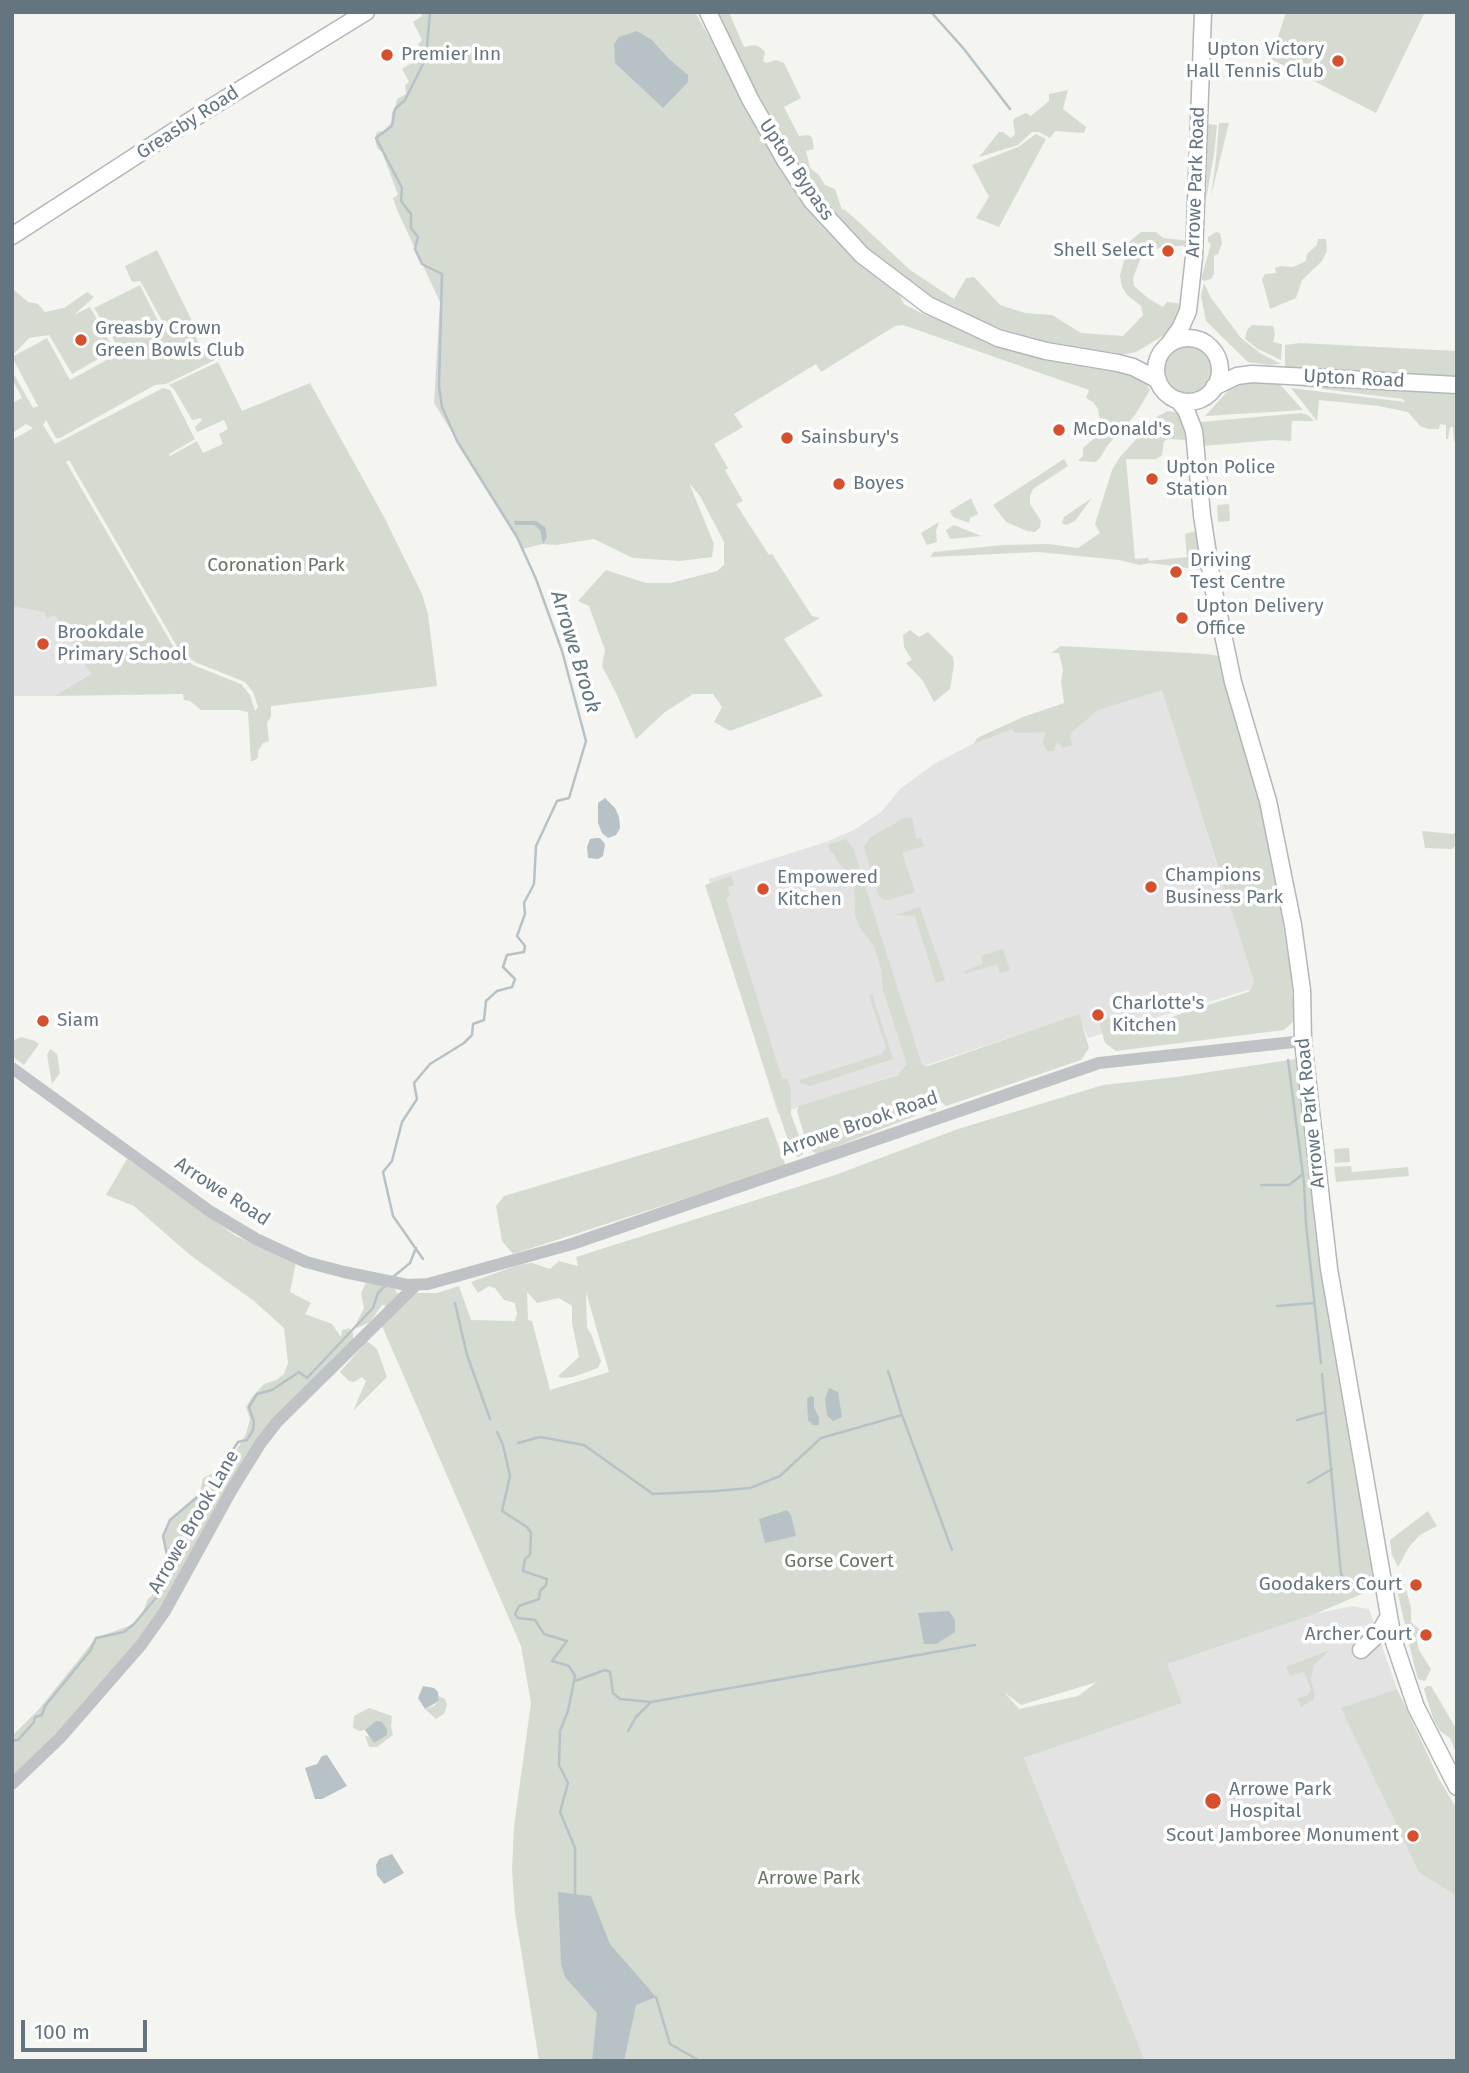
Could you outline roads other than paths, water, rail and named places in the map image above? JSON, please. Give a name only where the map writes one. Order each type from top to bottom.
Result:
[{"type":"main road","name":"Greasby Road","points":[[12,236],[201,113],[366,12]]},
{"type":"main road","name":"Upton Bypass","points":[[708,12],[750,99],[812,201],[862,255],[893,281],[928,305],[998,338],[1046,351],[1118,363],[1148,373],[1157,380]]},
{"type":"main road","name":"Arrowe Park Road","points":[[1166,347],[1181,327],[1188,310],[1197,211],[1203,12]]},
{"type":"main road","points":[[1188,310],[1212,350],[1219,369],[1211,391],[1188,401],[1178,400],[1168,394],[1157,380],[1156,364],[1166,347],[1177,340],[1196,339],[1212,350]]},
{"type":"main road","name":"Upton Bypass","points":[[1118,363],[1166,347]]},
{"type":"main road","name":"Upton Road","points":[[1212,350],[1252,374]]},
{"type":"main road","name":"Upton Road","points":[[1211,391],[1237,376],[1252,374],[1457,385]]},
{"type":"main road","name":"Arrowe Park Road","points":[[1194,431],[1199,408],[1211,391]]},
{"type":"main road","name":"Arrowe Park Road","points":[[1178,400],[1186,410],[1194,431],[1202,516],[1213,587],[1233,682],[1268,801],[1293,925],[1302,990],[1303,1041],[1329,1269],[1393,1639],[1407,1685],[1457,1787]]},
{"type":"main road","points":[[1361,1650],[1379,1633],[1389,1616]]},
{"type":"street","name":"Arrowe Brook Road","points":[[444,1281],[572,1244],[1099,1063],[1303,1041]]},
{"type":"street","name":"Arrowe Road","points":[[12,1068],[211,1212],[256,1239],[306,1262],[389,1281],[416,1285],[444,1281]]},
{"type":"street","name":"Arrowe Brook Lane","points":[[12,1784],[60,1738],[141,1645],[165,1611],[231,1491],[277,1422],[416,1285]]},
{"type":"waterway","name":"Arrowe Brook","points":[[423,1259],[393,1216],[383,1172],[392,1161],[402,1122],[417,1099],[414,1083],[430,1064],[472,1035],[473,1024],[484,1020],[486,1001],[497,991],[512,987],[515,979],[503,967],[507,955],[524,952],[525,946],[517,936],[525,914],[524,903],[534,884],[536,846],[557,801],[569,798],[586,741],[562,651],[536,579],[517,537],[457,441],[442,407],[439,387],[442,274],[422,264],[415,249],[418,237],[411,228],[411,214],[401,201],[402,188],[376,138],[392,126],[395,109],[405,100],[426,58],[430,12]]},
{"type":"waterway","points":[[931,12],[964,49],[1010,109]]},
{"type":"waterway","points":[[1288,1060],[1304,1183],[1321,1363]]},
{"type":"waterway","points":[[1261,1185],[1289,1185],[1303,1174]]},
{"type":"waterway","points":[[393,1277],[410,1263],[416,1248]]},
{"type":"waterway","points":[[12,1741],[18,1740],[34,1722],[35,1717],[42,1715],[45,1706],[90,1651],[96,1638],[124,1632],[160,1593],[167,1555],[163,1536],[170,1520],[209,1487],[238,1442],[247,1440],[254,1422],[249,1407],[257,1394],[272,1390],[299,1372],[307,1378],[373,1308],[378,1293],[386,1285]]},
{"type":"waterway","name":"Arrowe Brook","points":[[455,1303],[467,1355],[490,1419]]},
{"type":"waterway","points":[[1277,1306],[1314,1303]]},
{"type":"waterway","points":[[888,1371],[902,1415]]},
{"type":"waterway","points":[[1322,1374],[1341,1574],[1350,1589]]},
{"type":"waterway","points":[[1297,1420],[1326,1412]]},
{"type":"waterway","points":[[518,1443],[540,1437],[584,1445],[653,1494],[716,1491],[750,1488],[780,1476],[821,1438],[902,1415],[952,1550]]},
{"type":"waterway","name":"Arrowe Brook","points":[[497,1432],[510,1476],[502,1511],[527,1527],[531,1533],[530,1555],[525,1559],[523,1571],[547,1579],[539,1599],[519,1606],[515,1614],[518,1618],[535,1620],[544,1634],[567,1641],[552,1661],[569,1666],[575,1676],[568,1711],[560,1731],[559,1765],[568,1783],[560,1812],[575,1848],[575,1894]]},
{"type":"waterway","points":[[1308,1483],[1332,1469]]},
{"type":"waterway","points":[[575,1681],[605,1670],[610,1672],[613,1693],[620,1699],[651,1702],[975,1645]]},
{"type":"waterway","points":[[628,1731],[636,1717],[651,1702]]},
{"type":"waterway","points":[[656,1997],[670,2044],[700,2061]]},
{"type":"place","name":"Premier Inn","points":[[387,55]]},
{"type":"place","name":"Upton Victory Hall Tennis Club","points":[[1338,61]]},
{"type":"place","name":"Shell Select","points":[[1168,251]]},
{"type":"place","name":"Greasby Crown Green Bowls Club","points":[[81,340]]},
{"type":"place","name":"McDonald's","points":[[1059,430]]},
{"type":"place","name":"Sainsbury's","points":[[787,438]]},
{"type":"place","name":"Upton Police Station","points":[[1152,479]]},
{"type":"place","name":"Boyes","points":[[839,484]]},
{"type":"place","name":"Driving Test Centre","points":[[1176,572]]},
{"type":"place","name":"Upton Delivery Office","points":[[1182,618]]},
{"type":"place","name":"Brookdale Primary School","points":[[43,644]]},
{"type":"place","name":"Champions Business Park","points":[[1151,887]]},
{"type":"place","name":"Empowered Kitchen","points":[[763,889]]},
{"type":"place","name":"Charlotte's Kitchen","points":[[1098,1015]]},
{"type":"place","name":"Siam","points":[[43,1021]]},
{"type":"place","name":"Goodakers Court","points":[[1416,1585]]},
{"type":"place","name":"Archer Court","points":[[1426,1635]]},
{"type":"place","name":"Arrowe Park Hospital","points":[[1213,1801]]},
{"type":"place","name":"Scout Jamboree Monument","points":[[1413,1836]]},
{"type":"park label","name":"Coronation Park","points":[[276,566]]},
{"type":"park label","name":"Gorse Covert","points":[[839,1562]]},
{"type":"park label","name":"Arrowe Park","points":[[809,1879]]}]
